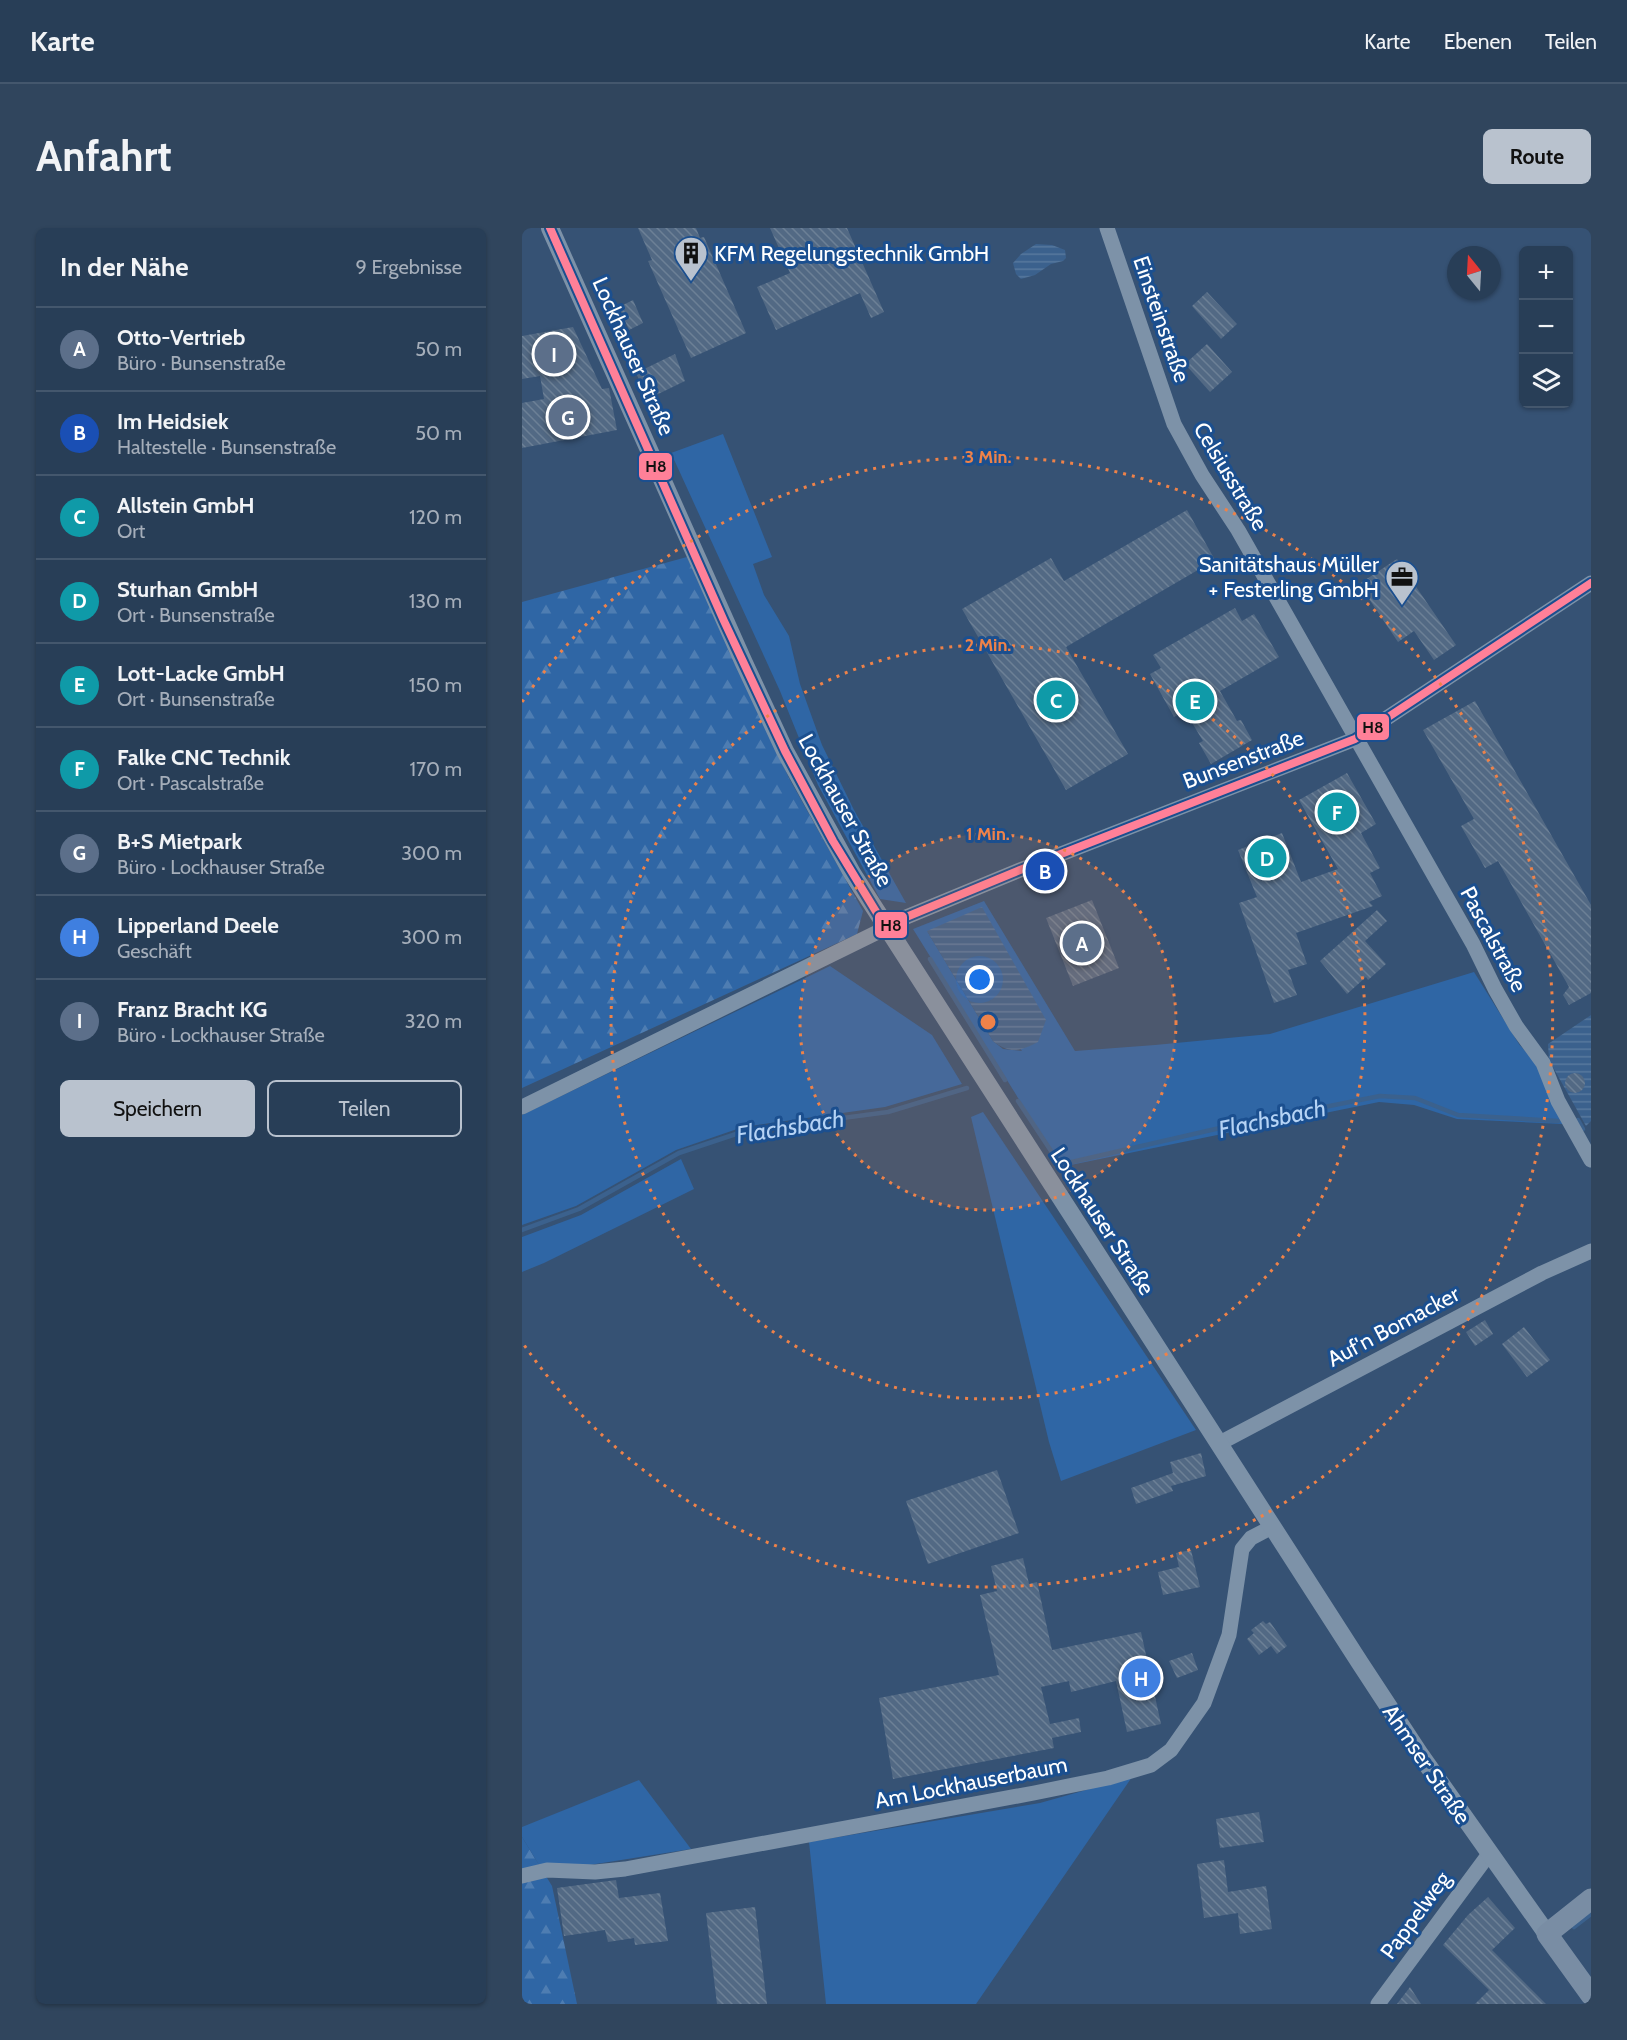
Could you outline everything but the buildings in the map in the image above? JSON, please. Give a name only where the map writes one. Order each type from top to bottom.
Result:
[{"type":"main road","points":[[1547,1934],[1591,1899]]},
{"type":"main road","name":"Ahmser Straße","points":[[1547,1934],[1591,1995]]},
{"type":"street","name":"Lockhauser Straße","points":[[550,228],[785,751],[852,873],[1272,1527]]},
{"type":"street","name":"Einsteinstraße","points":[[1107,228],[1174,424]]},
{"type":"street","name":"Celsiusstraße","points":[[1174,424],[1202,475],[1238,530],[1355,739]]},
{"type":"street","name":"Bunsenstraße","points":[[522,1107],[899,920],[1020,870],[1355,739],[1591,584]]},
{"type":"street","name":"Pascalstraße","points":[[1355,739],[1473,944],[1516,1026],[1543,1063],[1558,1101],[1591,1160]]},
{"type":"street","name":"Auf'n Bomacker","points":[[1218,1444],[1542,1273],[1591,1251]]},
{"type":"street","name":"Ahmser Straße","points":[[1272,1527],[1419,1753],[1547,1934]]},
{"type":"street","name":"Am Lockhauserbaum","points":[[522,1876],[547,1870],[595,1872],[625,1869],[1034,1793],[1108,1778],[1151,1765],[1170,1750],[1204,1703],[1229,1635],[1242,1549],[1251,1538],[1272,1527]]},
{"type":"street","name":"Pappelweg","points":[[1378,2004],[1489,1854]]},
{"type":"green space","points":[[723,434],[772,557],[753,564],[764,595],[789,636],[800,684],[822,745],[854,810],[906,903],[880,899],[818,785],[780,691],[671,453]]},
{"type":"green space","points":[[687,557],[789,778],[863,911],[857,934],[522,1088],[522,602]]},
{"type":"green space","points":[[984,901],[1075,1051],[1270,1034],[1474,972],[1519,1044],[1540,1068],[1563,1124],[1457,1119],[1414,1105],[1379,1102],[1061,1167],[913,929]],"holes":[[[927,931],[1022,1051],[1003,1049],[993,1041]]]},
{"type":"green space","points":[[830,966],[932,1035],[962,1084],[885,1107],[743,1127],[676,1150],[576,1206],[522,1225],[522,1115]]},
{"type":"green space","points":[[983,1112],[1196,1430],[1061,1481],[1049,1442],[971,1117]]},
{"type":"green space","points":[[681,1159],[694,1189],[522,1272],[522,1237],[581,1215]]},
{"type":"green space","points":[[1132,1777],[976,2004],[826,2004],[809,1842],[1040,1803]]},
{"type":"green space","points":[[639,1780],[691,1849],[583,1866],[539,1865],[522,1837],[522,1827]]},
{"type":"green space","points":[[522,1837],[552,1886],[577,2004],[522,2004]]},
{"type":"shaded area","points":[[1036,244],[1052,245],[1065,250],[1066,258],[1051,264],[1035,275],[1021,279],[1016,274],[1013,263],[1021,254]]},
{"type":"shaded area","points":[[982,907],[1046,1020],[1038,1042],[1015,1050],[1004,1048],[993,1041],[927,931]]},
{"type":"shaded area","points":[[1591,1015],[1591,1121],[1586,1126],[1549,1060],[1548,1044]]},
{"type":"waterway","points":[[930,959],[1005,1080]]},
{"type":"waterway","name":"Flachsbach","points":[[522,1230],[579,1209],[679,1153],[745,1131],[888,1112],[967,1088]]},
{"type":"waterway","name":"Flachsbach","points":[[1018,1101],[1059,1163],[1063,1164],[1233,1125],[1380,1096],[1415,1098],[1458,1115],[1558,1121]]},
{"type":"waterway","name":"Flachsbach","points":[[1576,1121],[1578,1120],[1583,1129]]},
{"type":"waterway","points":[[1574,1927],[1591,1914]]},
{"type":"transit line","name":"H8","points":[[550,228],[724,621],[785,751],[833,841],[886,928],[899,920],[1020,870],[1355,739],[1591,583]]},
{"type":"place","name":"KFM Regelungstechnik GmbH","points":[[691,282]]},
{"type":"place","name":"Franz Bracht KG","points":[[554,354]]},
{"type":"place","name":"B+S Mietpark","points":[[568,417]]},
{"type":"place","name":"Sanitätshaus Müller + Festerling GmbH","points":[[1402,606]]},
{"type":"place","name":"Allstein GmbH","points":[[1056,700]]},
{"type":"place","name":"Lott-Lacke GmbH","points":[[1195,701]]},
{"type":"place","name":"Falke CNC Technik","points":[[1337,812]]},
{"type":"place","name":"Sturhan GmbH","points":[[1267,858]]},
{"type":"place","name":"Im Heidsiek","points":[[1045,871]]},
{"type":"place","name":"Otto-Vertrieb","points":[[1082,943]]},
{"type":"place","name":"Lipperland Deele","points":[[1141,1678]]}]
